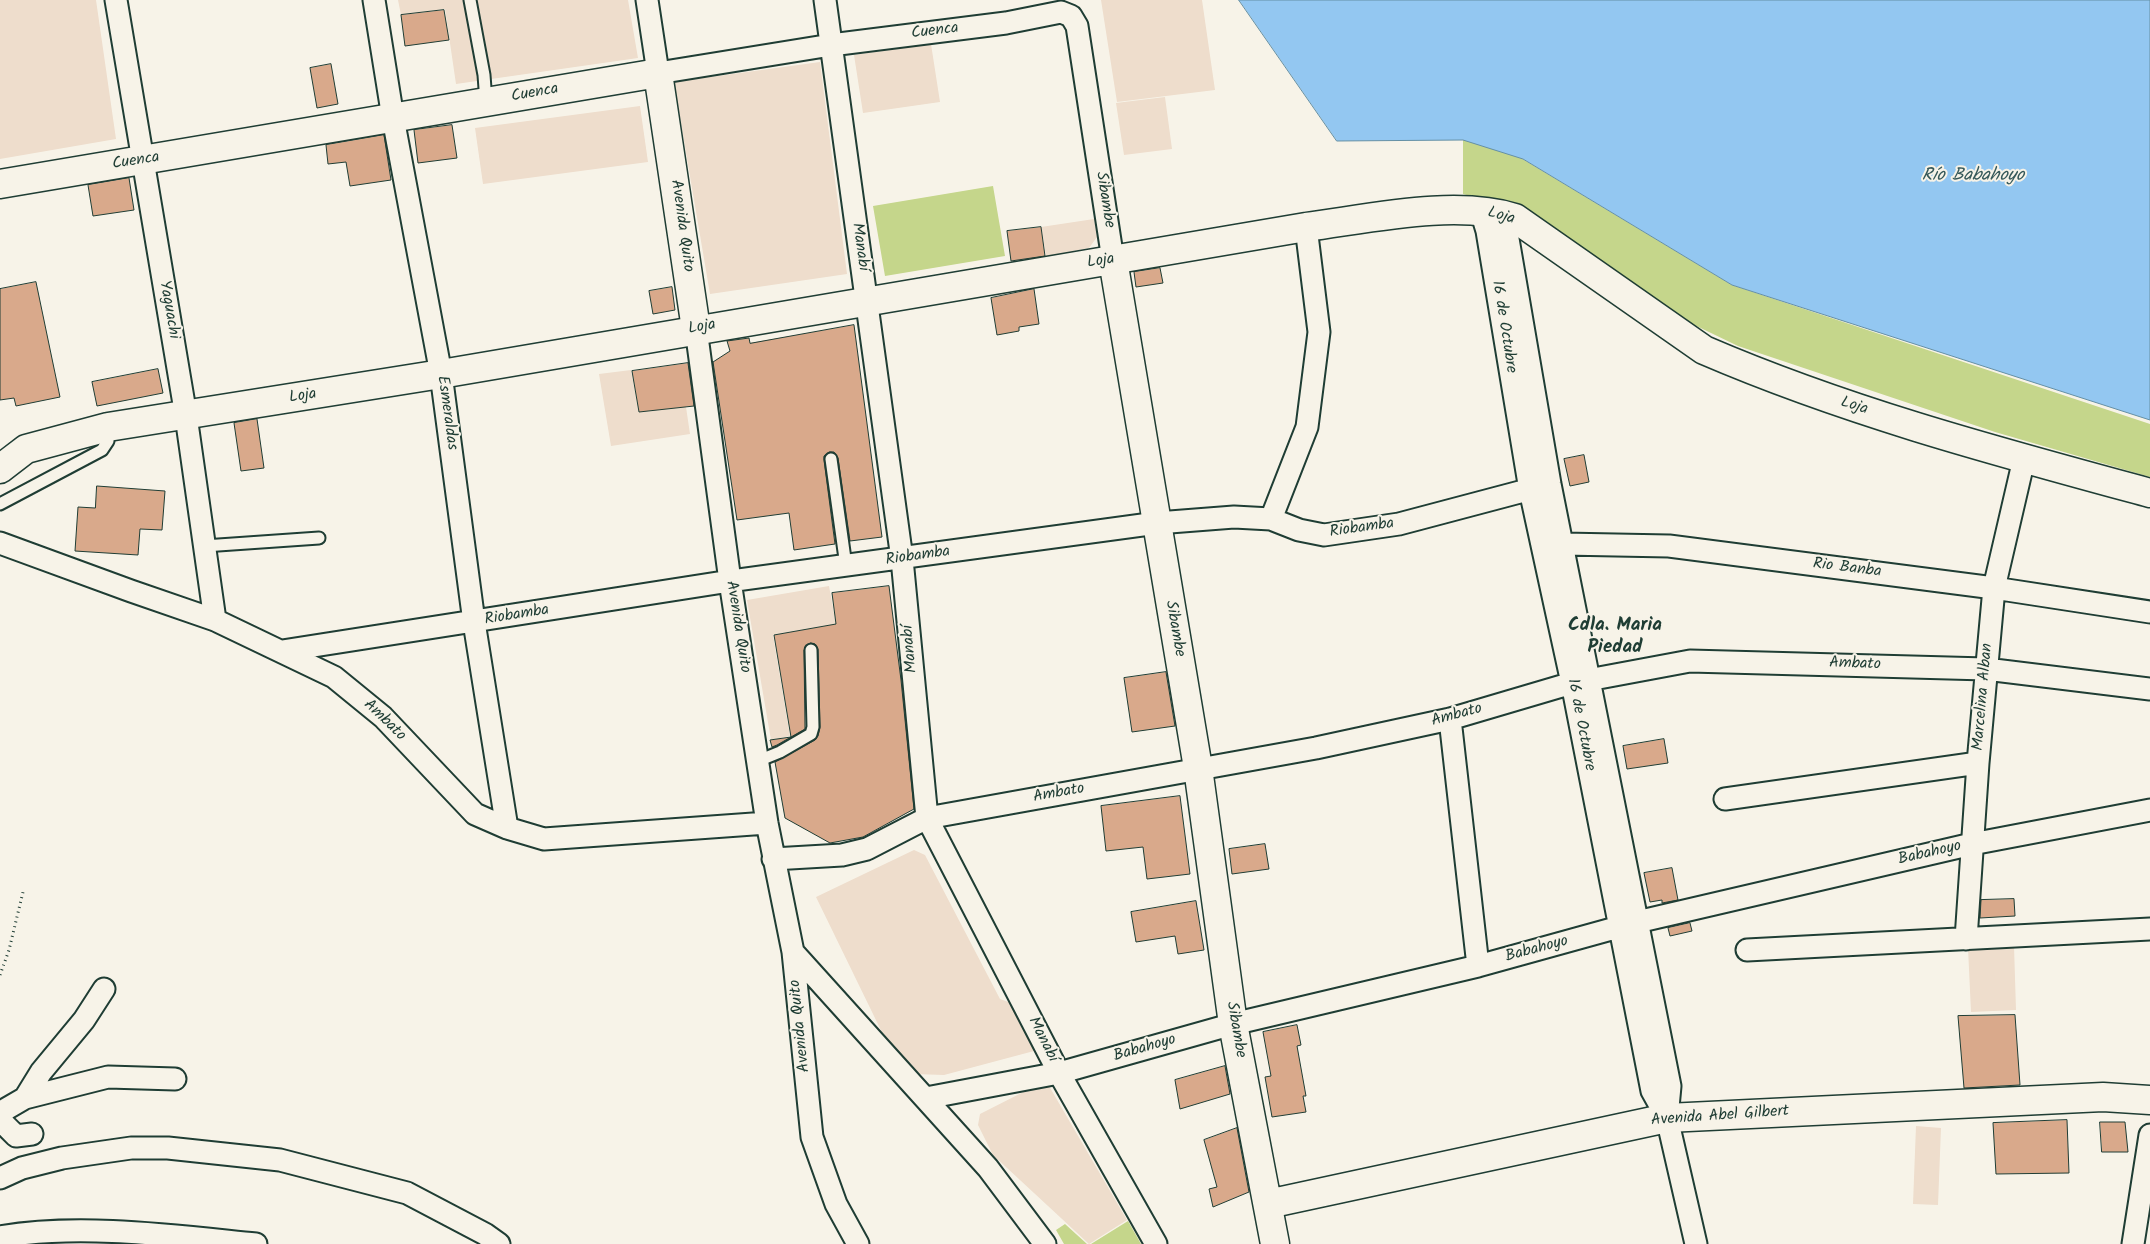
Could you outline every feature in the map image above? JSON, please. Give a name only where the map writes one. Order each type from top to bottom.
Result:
[{"type":"street","name":"Yaguachi","points":[[116,0],[186,416],[215,620]]},
{"type":"street","name":"Esmeraldas","points":[[374,0],[393,118],[441,374],[474,622],[507,828]]},
{"type":"street","name":"Avenida Quito","points":[[647,0],[696,329],[730,581],[767,823],[794,952],[812,1137],[836,1204],[858,1244]]},
{"type":"street","name":"Manabí","points":[[825,0],[902,559],[927,818],[1059,1073],[1156,1244]]},
{"type":"street","name":"Cuenca","points":[[0,184],[831,45],[1006,22],[1061,12],[1070,16]]},
{"type":"street","name":"Sibambe","points":[[1070,16],[1077,26],[1113,260],[1198,768],[1233,1024],[1275,1244]]},
{"type":"street","name":"Loja","points":[[13,450],[108,428],[441,374],[867,300],[1306,227],[1447,209],[1491,212],[1515,218],[1704,350],[1822,397],[2024,459],[2150,493]]},
{"type":"street","name":"16 de Octubre","points":[[1491,212],[1507,233],[1540,487],[1581,681],[1629,925],[1670,1086],[1667,1118],[1696,1244]]},
{"type":"street","points":[[1270,519],[1307,427],[1319,332],[1306,227]]},
{"type":"street","points":[[0,469],[13,450]]},
{"type":"street","name":"Marcelina Alban","points":[[1966,939],[1978,763],[1994,588],[2024,459]]},
{"type":"street","name":"Riobamba","points":[[282,651],[730,581],[1156,523],[1234,517],[1270,519],[1299,530],[1324,535],[1399,524],[1540,487]]},
{"type":"street","name":"Ambato","points":[[0,543],[215,620],[334,677],[384,717],[475,814],[507,828],[544,839],[767,823]]},
{"type":"street","name":"Rio Banba","points":[[1553,546],[1669,546],[1994,588],[2150,612]]},
{"type":"street","name":"Ambato","points":[[774,859],[842,855],[867,849],[927,818],[1316,748],[1450,719],[1581,681],[1690,661],[1986,669],[2150,689]]},
{"type":"street","points":[[1450,719],[1478,966]]},
{"type":"street","points":[[1725,799],[1978,763]]},
{"type":"street","name":"Babahoyo","points":[[926,1098],[1059,1073],[1233,1024],[1478,966],[1629,925],[1972,844],[2150,810]]},
{"type":"street","points":[[1747,950],[2150,929]]},
{"type":"street","points":[[794,952],[988,1168],[1045,1244]]},
{"type":"street","points":[[25,1098],[41,1072],[84,1020],[104,989]]},
{"type":"street","points":[[32,1134],[16,1136],[3,1123],[1,1112],[25,1098],[108,1078],[175,1079]]},
{"type":"street","name":"Avenida Abel Gilbert","points":[[1268,1204],[1667,1118],[2103,1097],[2150,1100]]},
{"type":"street","points":[[2133,1244],[2148,1173],[2150,1135]]},
{"type":"street","points":[[0,1178],[22,1168],[62,1158],[131,1148],[168,1148],[280,1160],[407,1193],[485,1234],[499,1244]]},
{"type":"street","points":[[0,1236],[34,1231],[94,1232],[256,1244]]},
{"type":"lane","points":[[470,0],[484,75],[486,102]]},
{"type":"lane","points":[[0,504],[102,450],[108,442],[108,428]]},
{"type":"lane","points":[[831,459],[846,566]]},
{"type":"lane","points":[[204,546],[319,538]]},
{"type":"lane","points":[[758,761],[780,752],[811,734],[813,727],[811,650]]},
{"type":"path","points":[[0,975],[9,950],[23,892]]},
{"type":"shaded area","points":[[0,0],[96,0],[116,139],[0,159]]},
{"type":"shaded area","points":[[398,0],[628,0],[638,58],[456,84],[445,9],[401,15]]},
{"type":"shaded area","points":[[1101,0],[1202,0],[1215,90],[1117,102]]},
{"type":"shaded area","points":[[931,44],[940,102],[863,113],[854,55]]},
{"type":"shaded area","points":[[820,62],[847,274],[710,294],[674,82]]},
{"type":"shaded area","points":[[1165,97],[1172,149],[1124,155],[1116,103]]},
{"type":"shaded area","points":[[640,106],[648,162],[483,184],[475,128]]},
{"type":"shaded area","points":[[1094,219],[1097,237],[1089,248],[1046,256],[1041,227]]},
{"type":"shaded area","points":[[631,370],[639,412],[686,407],[690,434],[611,446],[599,374]]},
{"type":"shaded area","points":[[829,586],[836,624],[773,635],[790,736],[771,740],[747,600]]},
{"type":"shaded area","points":[[914,850],[925,855],[1000,999],[1011,1003],[1034,1051],[944,1075],[914,1074],[904,1059],[892,1053],[816,897]]},
{"type":"shaded area","points":[[2014,946],[2016,1010],[1971,1012],[1968,948]]},
{"type":"shaded area","points":[[1041,1083],[1049,1086],[1127,1220],[1089,1244],[993,1155],[978,1125],[980,1114]]},
{"type":"shaded area","points":[[1916,1126],[1941,1128],[1938,1205],[1913,1204]]},
{"type":"green space","points":[[1463,140],[1491,140],[1732,285],[2150,424],[2150,477],[1995,432],[1738,346],[1684,320],[1517,209],[1463,194]]},
{"type":"green space","points":[[993,186],[1005,256],[885,276],[873,206]]},
{"type":"green space","points":[[1128,1221],[1141,1244],[1091,1244]]},
{"type":"green space","points":[[1065,1224],[1087,1244],[1064,1244],[1056,1230]]},
{"type":"water","name":"Río Babahoyo","points":[[1239,0],[2150,0],[2150,420],[1732,285],[1523,159],[1463,140],[1337,141]]},
{"type":"building","points":[[444,10],[449,40],[405,46],[401,15]]},
{"type":"building","points":[[331,64],[338,104],[317,108],[310,68]]},
{"type":"building","points":[[452,125],[457,158],[418,163],[414,130]]},
{"type":"building","points":[[384,135],[391,180],[350,186],[346,162],[328,164],[326,145]]},
{"type":"building","points":[[129,178],[134,210],[93,216],[88,185]]},
{"type":"building","points":[[1041,227],[1045,256],[1011,261],[1007,231]]},
{"type":"building","points":[[1160,268],[1163,283],[1136,287],[1134,272]]},
{"type":"building","points":[[36,282],[60,397],[16,406],[14,398],[0,400],[0,289]]},
{"type":"building","points":[[672,287],[675,310],[653,314],[649,291]]},
{"type":"building","points":[[1034,289],[1039,324],[1019,327],[1019,331],[997,335],[991,298]]},
{"type":"building","points":[[854,325],[882,537],[850,541],[838,458],[834,452],[829,452],[824,456],[824,460],[835,544],[794,550],[789,513],[737,520],[713,362],[730,351],[727,341],[749,338],[750,343]]},
{"type":"building","points":[[688,363],[694,406],[639,412],[632,371]]},
{"type":"building","points":[[158,369],[163,393],[97,406],[92,382]]},
{"type":"building","points":[[257,419],[264,468],[241,471],[234,423]]},
{"type":"building","points":[[1584,455],[1589,482],[1570,486],[1564,459]]},
{"type":"building","points":[[97,486],[165,491],[162,530],[140,529],[138,555],[75,551],[78,507],[95,508]]},
{"type":"building","points":[[889,586],[914,809],[863,837],[830,843],[785,818],[775,762],[815,740],[818,736],[820,727],[818,649],[815,644],[810,643],[804,650],[805,729],[791,737],[774,635],[836,624],[832,593]]},
{"type":"building","points":[[1166,672],[1175,726],[1132,732],[1124,678]]},
{"type":"building","points":[[791,737],[777,745],[772,747],[770,740]]},
{"type":"building","points":[[1664,739],[1668,763],[1627,769],[1623,746]]},
{"type":"building","points":[[1180,796],[1190,874],[1147,879],[1143,847],[1106,851],[1101,806]]},
{"type":"building","points":[[1265,844],[1269,869],[1232,874],[1229,849]]},
{"type":"building","points":[[1672,868],[1678,900],[1662,903],[1662,900],[1650,902],[1644,873]]},
{"type":"building","points":[[2014,899],[2015,916],[1980,918],[1981,900]]},
{"type":"building","points":[[1196,901],[1204,950],[1178,954],[1175,936],[1136,942],[1131,912]]},
{"type":"building","points":[[1690,923],[1692,931],[1670,936],[1668,928]]},
{"type":"building","points":[[2015,1015],[2020,1085],[1964,1088],[1958,1016]]},
{"type":"building","points":[[1297,1025],[1301,1045],[1297,1046],[1306,1096],[1303,1096],[1306,1112],[1272,1117],[1265,1077],[1271,1076],[1263,1032]]},
{"type":"building","points":[[1225,1066],[1230,1094],[1180,1109],[1175,1080]]},
{"type":"building","points":[[2067,1120],[2069,1173],[1996,1174],[1993,1123]]},
{"type":"building","points":[[2100,1122],[2125,1122],[2128,1152],[2102,1152]]},
{"type":"building","points":[[1237,1128],[1249,1192],[1213,1207],[1209,1189],[1217,1187],[1204,1140]]},
{"type":"district","name":"Cdla. Maria Piedad","points":[[1615,638]]}]
